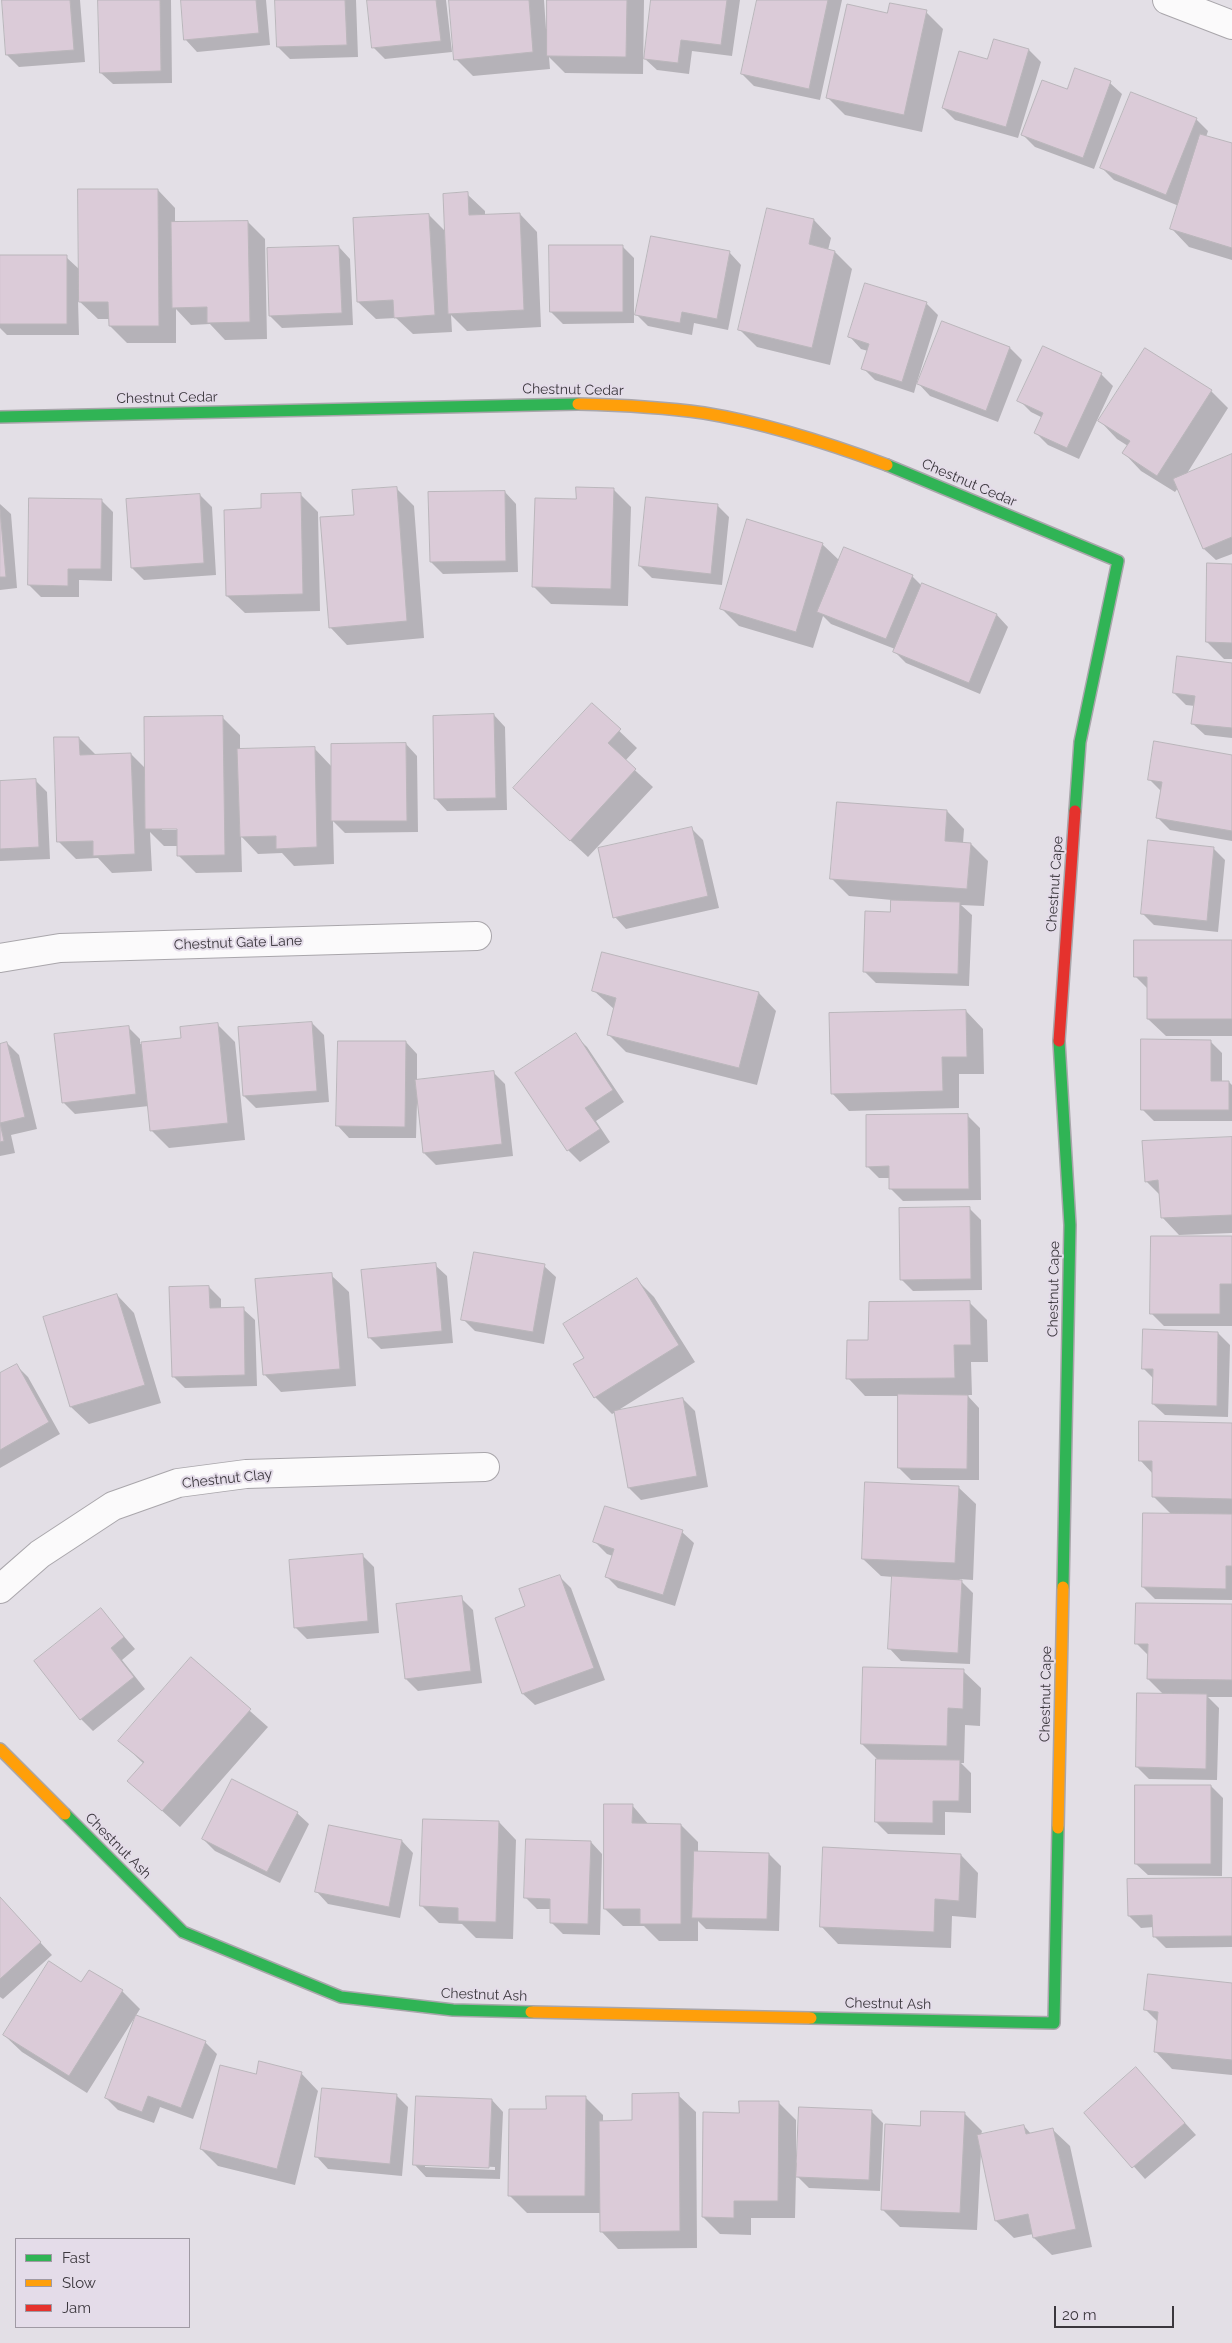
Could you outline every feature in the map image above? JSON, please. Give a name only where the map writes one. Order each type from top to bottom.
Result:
[{"type":"street","points":[[1177,2],[1232,25]]},
{"type":"street","name":"Chestnut Cedar","points":[[0,417],[552,404],[638,406],[696,413],[724,417],[818,441],[890,467],[1118,561]]},
{"type":"street","name":"Chestnut Cape","points":[[1054,2023],[1070,1225],[1058,1048],[1080,742],[1118,561]]},
{"type":"street","name":"Chestnut Gate Lane","points":[[0,958],[60,948],[477,936]]},
{"type":"street","name":"Chestnut Clay","points":[[0,1589],[40,1554],[114,1506],[178,1483],[246,1474],[485,1467]]},
{"type":"street","name":"Chestnut Ash","points":[[0,1749],[183,1932],[342,1997],[453,2010],[1054,2023]]},
{"type":"building","points":[[2,0],[70,0],[74,50],[6,55]]},
{"type":"building","points":[[98,0],[160,0],[161,71],[100,73]]},
{"type":"building","points":[[181,0],[256,0],[259,33],[184,40]]},
{"type":"building","points":[[275,0],[345,0],[347,45],[277,47]]},
{"type":"building","points":[[367,0],[436,0],[441,41],[372,48]]},
{"type":"building","points":[[449,0],[529,0],[533,52],[454,60]]},
{"type":"building","points":[[547,0],[627,0],[626,57],[547,56]]},
{"type":"building","points":[[651,0],[727,0],[721,45],[681,40],[678,63],[644,59]]},
{"type":"building","points":[[757,0],[828,0],[809,89],[741,74]]},
{"type":"building","points":[[890,3],[927,10],[904,115],[826,98],[847,4],[887,13]]},
{"type":"building","points":[[994,39],[1029,49],[1006,127],[942,108],[959,51],[987,59]]},
{"type":"building","points":[[1075,68],[1111,81],[1083,158],[1021,135],[1042,80],[1067,89]]},
{"type":"building","points":[[1131,92],[1197,118],[1166,195],[1100,168]]},
{"type":"building","points":[[1200,134],[1232,143],[1232,248],[1170,229]]},
{"type":"building","points":[[78,189],[158,189],[159,326],[109,326],[108,302],[79,302]]},
{"type":"building","points":[[468,192],[469,215],[520,213],[524,310],[448,314],[443,194]]},
{"type":"building","points":[[767,208],[814,219],[809,244],[835,251],[812,348],[738,330]]},
{"type":"building","points":[[429,214],[435,315],[394,318],[393,300],[357,302],[353,218]]},
{"type":"building","points":[[248,221],[250,322],[207,323],[207,307],[172,308],[171,222]]},
{"type":"building","points":[[651,236],[730,251],[717,319],[682,312],[680,323],[635,315]]},
{"type":"building","points":[[549,245],[623,245],[623,312],[550,312]]},
{"type":"building","points":[[339,246],[342,313],[269,316],[267,248]]},
{"type":"building","points":[[0,255],[67,255],[67,324],[0,324]]},
{"type":"building","points":[[865,283],[927,302],[902,382],[861,369],[869,344],[848,337]]},
{"type":"building","points":[[942,321],[1010,347],[986,411],[917,384]]},
{"type":"building","points":[[1043,346],[1102,373],[1067,448],[1034,433],[1043,413],[1017,401]]},
{"type":"building","points":[[1145,348],[1212,390],[1157,476],[1122,453],[1130,441],[1098,421]]},
{"type":"building","points":[[1232,454],[1232,537],[1203,549],[1173,479]]},
{"type":"building","points":[[397,487],[407,621],[329,628],[320,517],[354,515],[352,490]]},
{"type":"building","points":[[576,487],[614,488],[611,589],[532,587],[535,498],[576,499]]},
{"type":"building","points":[[505,491],[506,561],[430,562],[428,492]]},
{"type":"building","points":[[301,493],[303,594],[226,596],[224,510],[261,508],[261,494]]},
{"type":"building","points":[[200,494],[204,563],[131,568],[126,499]]},
{"type":"building","points":[[646,497],[718,504],[711,574],[639,566]]},
{"type":"building","points":[[29,498],[102,499],[101,569],[68,569],[68,586],[28,585]]},
{"type":"building","points":[[0,510],[6,577],[0,577]]},
{"type":"building","points":[[747,519],[823,543],[796,632],[720,609]]},
{"type":"building","points":[[844,547],[913,575],[886,639],[817,612]]},
{"type":"building","points":[[1207,563],[1232,564],[1232,643],[1206,642]]},
{"type":"building","points":[[922,583],[997,614],[969,683],[893,652]]},
{"type":"building","points":[[1177,656],[1232,663],[1232,728],[1191,724],[1195,696],[1173,693]]},
{"type":"building","points":[[592,703],[621,729],[608,743],[636,769],[570,841],[513,788]]},
{"type":"building","points":[[494,714],[496,798],[434,799],[433,716]]},
{"type":"building","points":[[223,716],[225,855],[177,856],[177,829],[145,829],[144,717]]},
{"type":"building","points":[[54,737],[79,737],[80,755],[131,753],[135,854],[93,856],[93,841],[57,842]]},
{"type":"building","points":[[1154,741],[1232,755],[1232,831],[1156,818],[1162,782],[1148,780]]},
{"type":"building","points":[[406,743],[407,821],[331,821],[331,744]]},
{"type":"building","points":[[315,747],[317,847],[276,849],[276,836],[240,837],[237,749]]},
{"type":"building","points":[[36,779],[39,847],[0,849],[0,781]]},
{"type":"building","points":[[837,802],[947,810],[945,841],[971,843],[967,889],[830,879]]},
{"type":"building","points":[[692,827],[708,896],[613,918],[598,848]]},
{"type":"building","points":[[1148,840],[1214,847],[1207,921],[1141,914]]},
{"type":"building","points":[[891,900],[960,902],[958,974],[863,972],[865,911],[890,912]]},
{"type":"building","points":[[1134,940],[1232,940],[1232,1019],[1147,1019],[1147,977],[1134,977]]},
{"type":"building","points":[[602,952],[759,992],[739,1068],[607,1035],[616,998],[592,991]]},
{"type":"building","points":[[966,1010],[967,1057],[942,1057],[943,1091],[831,1094],[829,1013]]},
{"type":"building","points":[[312,1022],[317,1091],[243,1096],[238,1027]]},
{"type":"building","points":[[218,1023],[228,1123],[150,1131],[141,1042],[181,1038],[180,1027]]},
{"type":"building","points":[[129,1026],[136,1094],[62,1103],[54,1034]]},
{"type":"building","points":[[576,1033],[613,1090],[585,1108],[600,1129],[567,1151],[515,1073]]},
{"type":"building","points":[[1141,1039],[1211,1040],[1211,1081],[1229,1081],[1229,1110],[1141,1110]]},
{"type":"building","points":[[338,1041],[406,1041],[405,1127],[336,1126]]},
{"type":"building","points":[[7,1042],[25,1117],[0,1123],[0,1044]]},
{"type":"building","points":[[494,1071],[502,1144],[423,1153],[415,1080]]},
{"type":"building","points":[[968,1114],[969,1189],[889,1189],[889,1166],[866,1167],[866,1115]]},
{"type":"building","points":[[0,1123],[4,1141],[0,1142]]},
{"type":"building","points":[[1232,1137],[1232,1215],[1161,1218],[1158,1180],[1145,1182],[1142,1141]]},
{"type":"building","points":[[970,1207],[971,1279],[900,1280],[899,1208]]},
{"type":"building","points":[[1151,1236],[1232,1236],[1232,1284],[1220,1284],[1220,1314],[1150,1314]]},
{"type":"building","points":[[474,1252],[545,1264],[533,1332],[461,1320]]},
{"type":"building","points":[[436,1263],[442,1331],[368,1338],[361,1270]]},
{"type":"building","points":[[332,1273],[340,1369],[263,1375],[255,1279]]},
{"type":"building","points":[[637,1278],[679,1345],[594,1398],[573,1364],[584,1358],[563,1324]]},
{"type":"building","points":[[209,1286],[210,1308],[244,1307],[245,1375],[172,1377],[169,1287]]},
{"type":"building","points":[[117,1294],[145,1385],[70,1407],[43,1317]]},
{"type":"building","points":[[970,1301],[971,1345],[954,1345],[955,1378],[846,1379],[847,1340],[868,1340],[869,1302]]},
{"type":"building","points":[[1143,1329],[1218,1332],[1217,1406],[1152,1404],[1153,1369],[1142,1369]]},
{"type":"building","points":[[17,1364],[49,1422],[0,1450],[0,1373]]},
{"type":"building","points":[[898,1394],[968,1395],[967,1469],[898,1468]]},
{"type":"building","points":[[683,1398],[697,1476],[628,1488],[614,1411]]},
{"type":"building","points":[[1139,1421],[1232,1423],[1232,1499],[1152,1497],[1152,1461],[1139,1461]]},
{"type":"building","points":[[865,1482],[959,1486],[955,1563],[862,1559]]},
{"type":"building","points":[[605,1506],[683,1530],[663,1595],[605,1577],[614,1549],[593,1542]]},
{"type":"building","points":[[1143,1513],[1232,1514],[1232,1566],[1226,1566],[1226,1589],[1142,1587]]},
{"type":"building","points":[[363,1554],[368,1621],[294,1628],[289,1560]]},
{"type":"building","points":[[560,1575],[594,1668],[522,1694],[495,1618],[525,1606],[519,1589]]},
{"type":"building","points":[[892,1576],[962,1580],[958,1653],[888,1649]]},
{"type":"building","points":[[462,1596],[471,1671],[405,1679],[396,1604]]},
{"type":"building","points":[[1136,1603],[1232,1604],[1232,1680],[1147,1679],[1148,1644],[1135,1644]]},
{"type":"building","points":[[101,1608],[124,1637],[111,1648],[134,1677],[80,1720],[34,1661]]},
{"type":"building","points":[[191,1657],[251,1709],[162,1811],[127,1781],[144,1762],[118,1741]]},
{"type":"building","points":[[863,1667],[964,1669],[963,1709],[948,1708],[947,1746],[861,1744]]},
{"type":"building","points":[[1137,1693],[1207,1694],[1206,1769],[1136,1767]]},
{"type":"building","points":[[876,1759],[960,1760],[959,1801],[933,1801],[933,1823],[875,1822]]},
{"type":"building","points":[[232,1779],[298,1812],[267,1872],[202,1839]]},
{"type":"building","points":[[1135,1785],[1211,1785],[1211,1864],[1135,1864]]},
{"type":"building","points":[[604,1804],[633,1804],[632,1823],[681,1824],[681,1924],[640,1924],[640,1909],[604,1909]]},
{"type":"building","points":[[423,1819],[499,1821],[496,1922],[458,1921],[458,1908],[420,1906]]},
{"type":"building","points":[[329,1825],[402,1840],[389,1907],[315,1892]]},
{"type":"building","points":[[526,1839],[591,1841],[588,1924],[550,1923],[550,1899],[524,1898]]},
{"type":"building","points":[[823,1847],[961,1854],[959,1901],[935,1899],[934,1932],[820,1927]]},
{"type":"building","points":[[694,1851],[769,1853],[767,1919],[692,1918]]},
{"type":"building","points":[[1232,1878],[1232,1936],[1153,1937],[1152,1915],[1128,1916],[1127,1879]]},
{"type":"building","points":[[0,1897],[41,1942],[0,1979]]},
{"type":"building","points":[[49,1961],[81,1982],[89,1970],[123,1990],[69,2076],[3,2035]]},
{"type":"building","points":[[1148,1974],[1232,1983],[1232,2060],[1154,2052],[1158,2012],[1144,2010]]},
{"type":"building","points":[[136,2015],[206,2041],[181,2108],[148,2096],[142,2112],[105,2098]]},
{"type":"building","points":[[259,2061],[302,2072],[277,2169],[200,2149],[220,2065],[256,2074]]},
{"type":"building","points":[[1136,2067],[1185,2123],[1132,2168],[1084,2113]]},
{"type":"building","points":[[322,2088],[397,2094],[390,2164],[315,2157]]},
{"type":"building","points":[[679,2093],[680,2231],[600,2232],[599,2121],[632,2120],[632,2094]]},
{"type":"building","points":[[416,2096],[492,2099],[489,2168],[413,2165]]},
{"type":"building","points":[[546,2096],[586,2096],[585,2196],[508,2196],[509,2109],[546,2109]]},
{"type":"building","points":[[739,2101],[779,2101],[778,2201],[734,2201],[734,2218],[702,2217],[703,2112],[739,2113]]},
{"type":"building","points":[[799,2107],[872,2110],[869,2180],[796,2177]]},
{"type":"building","points":[[921,2111],[965,2112],[960,2213],[881,2210],[885,2124],[920,2126]]},
{"type":"building","points":[[1024,2125],[1026,2134],[1053,2128],[1076,2229],[1033,2238],[1028,2214],[995,2221],[977,2135]]},
{"type":"traffic: fast","points":[[0,417],[578,404]]},
{"type":"traffic: fast","points":[[887,465],[1118,561],[1080,742],[1075,811]]},
{"type":"traffic: fast","points":[[1059,1041],[1070,1225],[1063,1587]]},
{"type":"traffic: fast","points":[[65,1814],[183,1932],[341,1997],[453,2010],[531,2012]]},
{"type":"traffic: fast","points":[[811,2018],[1054,2023],[1058,1828]]},
{"type":"traffic: slow","points":[[578,404],[657,408],[727,417],[797,434],[887,465]]},
{"type":"traffic: slow","points":[[1058,1828],[1063,1587]]},
{"type":"traffic: slow","points":[[0,1749],[65,1814]]},
{"type":"traffic: slow","points":[[531,2012],[811,2018]]},
{"type":"traffic: jam","points":[[1059,1041],[1075,811]]}]
